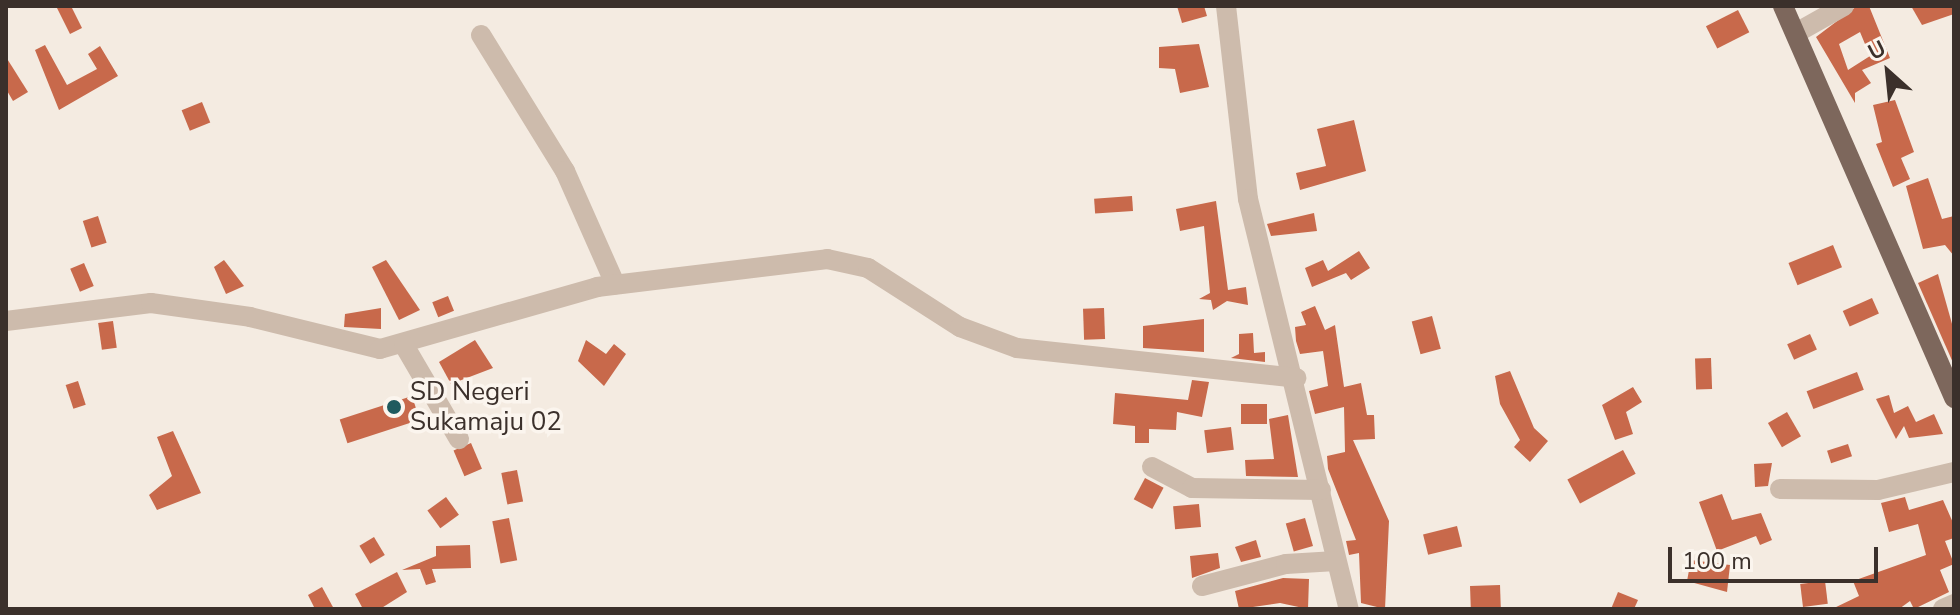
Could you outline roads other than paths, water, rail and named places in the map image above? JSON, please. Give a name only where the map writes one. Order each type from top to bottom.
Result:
[{"type":"main road","points":[[1783,6],[1954,398]]},
{"type":"street","points":[[1226,6],[1248,199],[1296,378],[1349,609]]},
{"type":"street","points":[[1796,33],[1844,6]]},
{"type":"street","points":[[481,35],[565,171],[619,284]]},
{"type":"street","points":[[6,321],[151,303],[250,317],[365,348],[404,345],[619,284],[666,274],[849,262],[960,327],[1017,348],[1296,378]]},
{"type":"street","points":[[404,345],[459,439]]},
{"type":"street","points":[[1152,467],[1192,488],[1321,490]]},
{"type":"street","points":[[1780,489],[1878,490],[1954,472]]},
{"type":"street","points":[[1202,586],[1286,564],[1336,561]]},
{"type":"place","name":"SD Negeri Sukamaju 02","points":[[394,407]]}]
